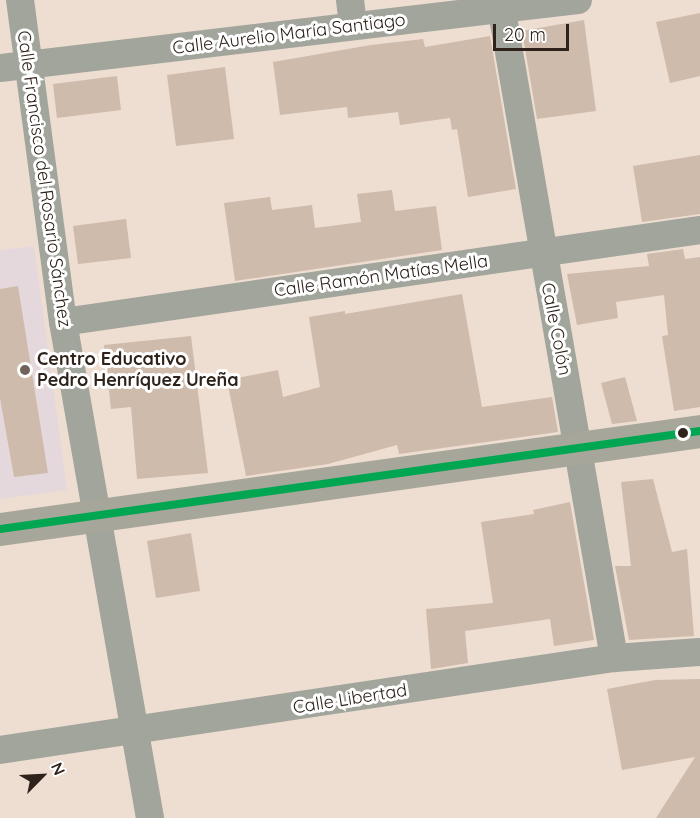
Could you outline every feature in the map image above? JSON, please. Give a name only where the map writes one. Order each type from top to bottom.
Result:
[{"type":"main road","points":[[0,529],[700,430]]},
{"type":"street","name":"Calle Francisco del Rosario Sánchez","points":[[20,0],[63,322],[137,733],[150,818]]},
{"type":"street","name":"Calle Aurelio María Santiago","points":[[0,68],[352,13],[578,0]]},
{"type":"street","name":"Calle Colón","points":[[501,4],[542,254],[614,658]]},
{"type":"street","name":"Calle Ramón Matías Mella","points":[[63,322],[700,230]]},
{"type":"street","name":"Calle Libertad","points":[[0,750],[137,733],[614,658],[700,652]]},
{"type":"shaded area","name":"Centro Educativo Pedro Henríquez Ureña","points":[[34,246],[67,490],[0,499],[0,250]]},
{"type":"building","points":[[700,13],[700,76],[670,83],[656,22]]},
{"type":"building","points":[[584,20],[596,111],[537,119],[522,31]]},
{"type":"building","points":[[490,36],[516,189],[468,197],[457,129],[452,130],[450,118],[400,125],[398,112],[348,118],[347,107],[280,115],[273,62],[371,45],[423,39],[425,47]]},
{"type":"building","points":[[225,67],[234,139],[176,146],[167,75]]},
{"type":"building","points":[[117,76],[121,110],[57,118],[53,84]]},
{"type":"building","points":[[700,155],[700,214],[642,222],[633,166]]},
{"type":"building","points":[[392,190],[395,211],[436,206],[442,250],[235,281],[224,203],[270,197],[272,210],[312,205],[315,228],[361,222],[357,194]]},
{"type":"building","points":[[126,219],[131,258],[78,264],[73,226]]},
{"type":"building","points":[[683,249],[685,259],[700,257],[700,407],[674,411],[662,336],[668,335],[664,295],[616,302],[618,318],[577,325],[567,274],[649,266],[647,254]]},
{"type":"building","points":[[18,286],[48,473],[14,477],[0,398],[0,289]]},
{"type":"building","points":[[462,294],[482,407],[552,397],[558,432],[399,454],[397,445],[328,464],[246,476],[227,380],[278,370],[283,397],[320,387],[309,317],[345,311],[345,314]]},
{"type":"building","points":[[191,336],[208,473],[137,479],[131,407],[111,409],[104,345]]},
{"type":"building","points":[[625,377],[637,421],[612,424],[601,383]]},
{"type":"building","points":[[653,479],[672,552],[687,549],[694,636],[629,640],[615,566],[631,566],[621,482]]},
{"type":"building","points":[[570,502],[594,640],[554,646],[550,619],[465,631],[468,663],[431,669],[426,609],[493,603],[481,522],[534,514],[533,510]]},
{"type":"building","points":[[191,533],[200,591],[156,598],[147,541]]},
{"type":"building","points":[[700,679],[700,818],[656,818],[695,757],[622,770],[607,689],[655,680]]},
{"type":"transit line","points":[[0,529],[700,431]]},
{"type":"place","name":"Centro Educativo Pedro Henríquez Ureña","points":[[25,370]]}]
